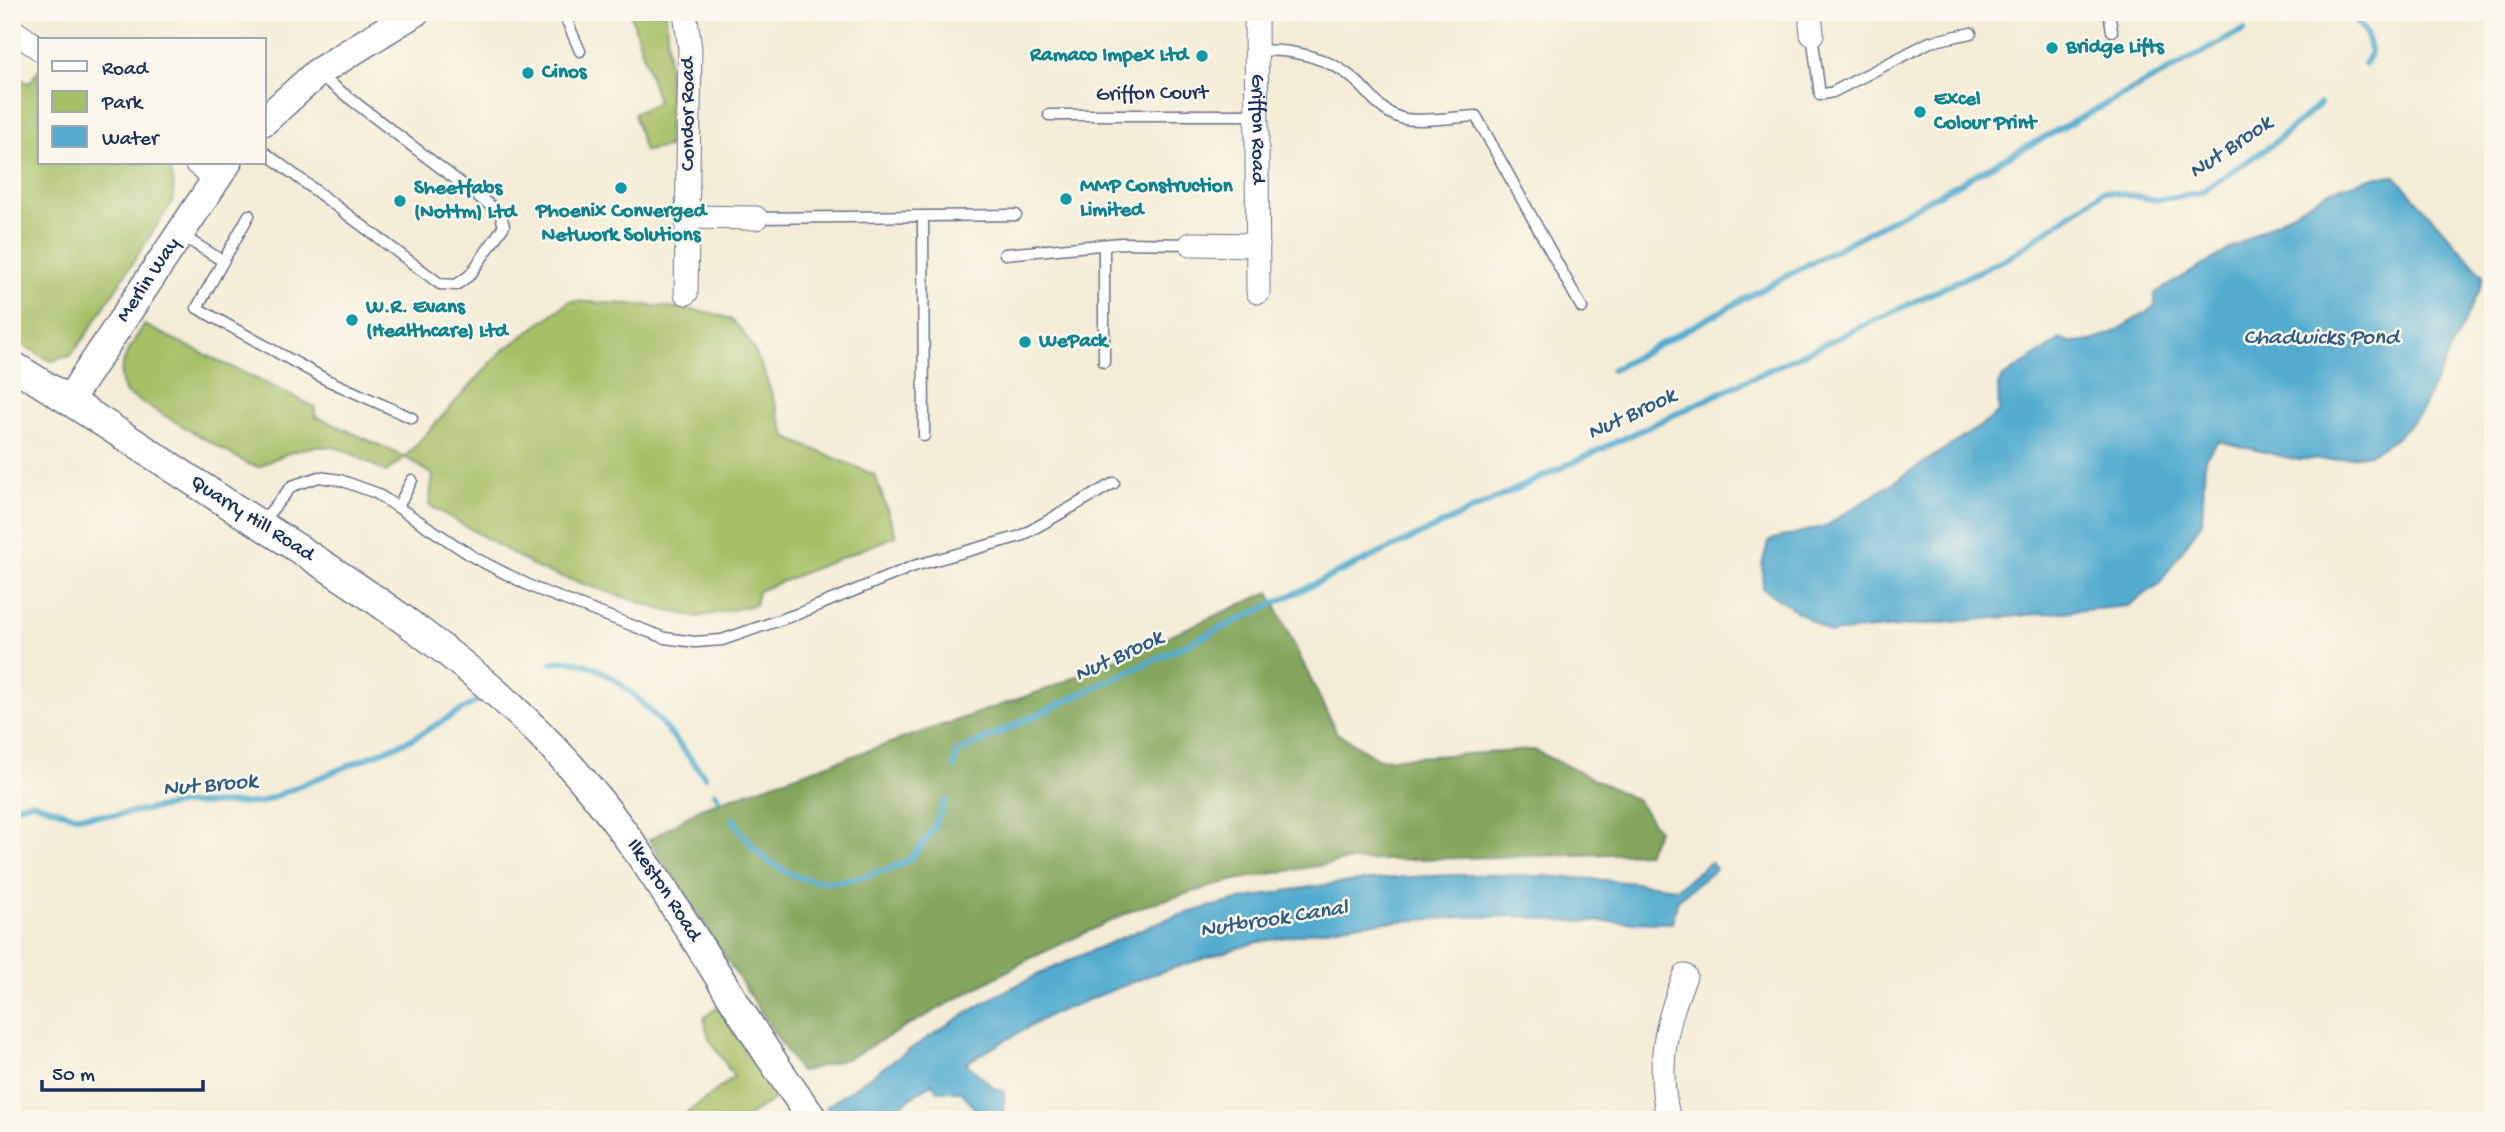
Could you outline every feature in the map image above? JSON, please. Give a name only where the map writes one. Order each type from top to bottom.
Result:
[{"type":"street","points":[[266,119],[317,74],[415,12]]},
{"type":"street","name":"Condor Road","points":[[685,12],[690,49],[686,293]]},
{"type":"street","name":"Griffon Road","points":[[1256,12],[1258,292]]},
{"type":"street","points":[[12,30],[38,48]]},
{"type":"street","name":"Merlin Way","points":[[69,400],[179,234],[213,168]]},
{"type":"street","points":[[689,217],[757,218]]},
{"type":"street","points":[[1191,244],[1258,245]]},
{"type":"street","name":"Quarry Hill Road","points":[[12,365],[260,524],[429,637],[486,683]]},
{"type":"street","name":"Ilkeston Road","points":[[486,683],[570,766],[635,846],[808,1111]]},
{"type":"street","points":[[1669,1120],[1662,1063],[1674,1001],[1685,976]]},
{"type":"lane","points":[[563,12],[580,51]]},
{"type":"lane","points":[[2109,12],[2112,31]]},
{"type":"lane","points":[[1811,23],[1821,95],[1833,92],[1930,42],[1971,33]]},
{"type":"lane","points":[[1256,51],[1274,49],[1329,62],[1356,81],[1380,108],[1403,119],[1476,116],[1581,308]]},
{"type":"lane","points":[[266,154],[440,284],[456,285],[470,275],[504,226],[500,213],[317,74]]},
{"type":"lane","name":"Griffon Court","points":[[1049,115],[1257,115]]},
{"type":"lane","points":[[249,215],[197,308],[327,380],[412,418]]},
{"type":"lane","points":[[757,218],[1016,215]]},
{"type":"lane","points":[[923,217],[924,436]]},
{"type":"lane","points":[[179,234],[223,261]]},
{"type":"lane","points":[[1005,254],[1104,245],[1191,244]]},
{"type":"lane","points":[[1104,245],[1104,362]]},
{"type":"lane","points":[[260,524],[292,486],[319,477],[355,484],[398,507],[475,558],[534,588],[664,638],[695,642],[722,640],[800,613],[914,566],[1021,536],[1114,483]]},
{"type":"lane","points":[[398,507],[412,480]]},
{"type":"green space","points":[[630,12],[666,12],[670,97],[668,147],[644,151],[634,114],[658,102]]},
{"type":"green space","points":[[38,70],[38,164],[164,164],[170,171],[173,186],[172,202],[84,338],[70,356],[51,361],[12,339],[12,87],[19,77],[29,84]]},
{"type":"green space","points":[[570,301],[706,312],[734,322],[744,334],[760,362],[787,438],[875,475],[896,536],[758,591],[755,605],[698,617],[663,610],[541,570],[429,505],[433,475],[405,457],[500,353]]},
{"type":"green space","points":[[144,325],[315,407],[315,416],[405,457],[386,472],[343,450],[327,447],[307,448],[259,467],[248,464],[126,393],[121,376],[125,358]]},
{"type":"green space","points":[[1269,592],[1336,732],[1379,759],[1534,750],[1637,800],[1658,830],[1647,853],[1345,861],[1235,880],[1140,907],[1029,959],[849,1058],[800,1072],[649,840],[701,808],[1050,688]]},
{"type":"green space","points":[[718,1007],[776,1098],[742,1120],[678,1120],[734,1077],[709,1038],[704,1018]]},
{"type":"water","name":"Chadwicks Pond","points":[[2378,176],[2395,176],[2483,275],[2480,288],[2420,414],[2394,440],[2369,454],[2332,460],[2294,459],[2218,441],[2205,458],[2202,522],[2159,584],[2128,606],[1830,633],[1763,589],[1762,564],[1769,540],[1826,526],[1985,423],[1999,412],[1998,385],[2002,378],[2061,339],[2085,342],[2110,334],[2155,306],[2155,293],[2331,190]]},
{"type":"water","name":"Nutbrook Canal","points":[[1711,862],[1716,869],[1678,899],[1672,923],[1560,921],[1521,916],[1354,924],[1254,943],[1148,976],[1050,1015],[966,1063],[995,1089],[1004,1091],[1003,1120],[978,1120],[977,1112],[961,1091],[938,1091],[933,1083],[878,1120],[836,1120],[826,1107],[930,1036],[994,997],[1068,961],[1173,917],[1296,889],[1424,876],[1551,876],[1677,888]]},
{"type":"waterway","name":"Nut Brook","points":[[2352,13],[2366,34],[2371,53],[2364,64]]},
{"type":"waterway","points":[[1612,370],[2244,30]]},
{"type":"waterway","name":"Nut Brook","points":[[954,767],[956,753],[2009,257],[2104,191],[2156,200],[2200,193],[2273,144],[2320,104]]},
{"type":"waterway","name":"Nut Brook","points":[[552,663],[574,661],[596,668],[618,682],[639,699],[705,777]]},
{"type":"waterway","name":"Nut Brook","points":[[12,807],[32,802],[75,816],[117,815],[180,804],[259,803],[412,739],[477,701]]},
{"type":"waterway","name":"Nut Brook","points":[[715,793],[719,799]]},
{"type":"waterway","name":"Nut Brook","points":[[733,819],[746,838],[777,867],[795,876],[834,882],[855,879],[908,860],[930,833],[945,801]]},
{"type":"place","name":"Bridge Lifts","points":[[2052,48]]},
{"type":"place","name":"Ramaco Impex Ltd","points":[[1202,56]]},
{"type":"place","name":"Cinos","points":[[528,73]]},
{"type":"place","name":"Excel Colour Print","points":[[1920,112]]},
{"type":"place","name":"Phoenix Converged Network Solutions","points":[[621,188]]},
{"type":"place","name":"MMP Construction Limited","points":[[1066,199]]},
{"type":"place","name":"Sheetfabs (Nottm) Ltd","points":[[400,201]]},
{"type":"place","name":"W.R. Evans (Healthcare) Ltd","points":[[352,320]]},
{"type":"place","name":"WePack","points":[[1025,342]]}]
